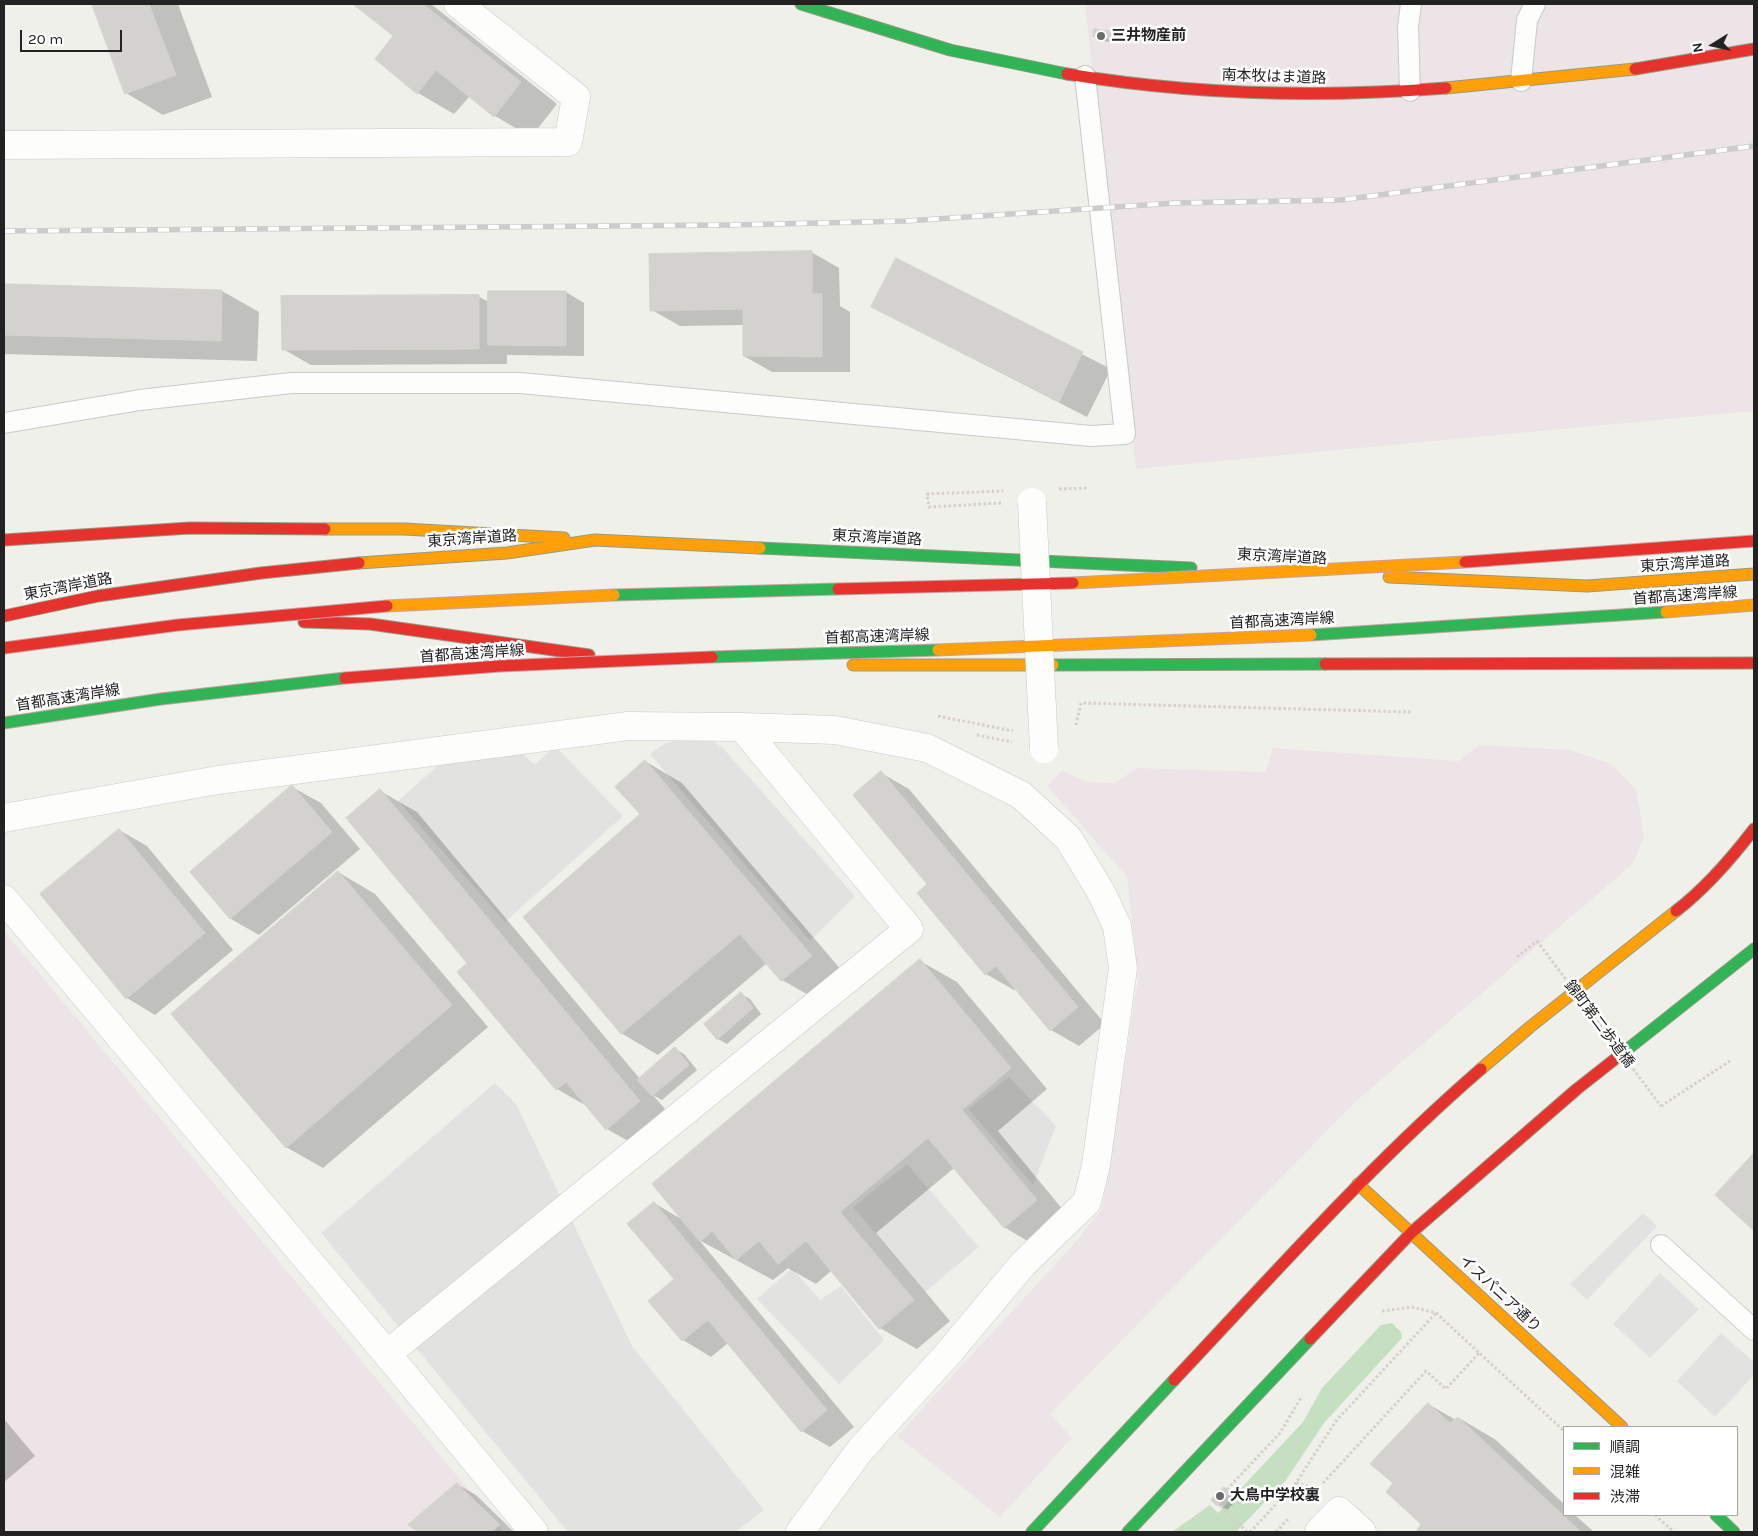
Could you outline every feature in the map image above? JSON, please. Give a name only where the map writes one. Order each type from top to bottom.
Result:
[{"type":"main road","name":"南本牧はま道路","points":[[801,4],[887,32],[999,62],[1085,76],[1210,90],[1311,94],[1410,91],[1635,69],[1754,49]]},
{"type":"main road","points":[[4,540],[190,528],[404,530],[595,540]]},
{"type":"main road","name":"東京湾岸道路","points":[[4,616],[98,596],[252,574],[393,560],[507,553],[595,540],[1587,586],[1754,574]]},
{"type":"main road","points":[[4,648],[115,631],[245,618],[465,602],[1166,580],[1486,561],[1754,541]]},
{"type":"main road","name":"首都高速湾岸線","points":[[4,725],[95,708],[423,672],[586,662],[1174,642],[1494,626],[1754,605]]},
{"type":"main road","points":[[4,654],[152,633],[297,622],[370,624],[665,666]]},
{"type":"main road","points":[[1174,642],[1332,646]]},
{"type":"main road","points":[[1568,652],[1754,656]]},
{"type":"main road","points":[[4,725],[159,699],[445,672],[665,666],[1754,663]]},
{"type":"main road","points":[[1032,1532],[1358,1184],[1442,1103],[1530,1027],[1691,900],[1728,862],[1754,830]]},
{"type":"main road","points":[[1128,1532],[1412,1232],[1577,1089],[1754,950]]},
{"type":"main road","name":"イスパニア通り","points":[[1358,1184],[1621,1426]]},
{"type":"main road","points":[[1717,1516],[1734,1532]]},
{"type":"street","points":[[5,139],[568,142],[576,96],[458,4]]},
{"type":"street","points":[[1635,69],[1754,39]]},
{"type":"street","points":[[1635,69],[1754,58]]},
{"type":"street","points":[[1032,502],[1044,749]]},
{"type":"street","points":[[4,818],[218,780],[628,726],[835,730],[927,748],[1021,795],[1068,838],[1101,892],[1118,926],[1123,968],[1096,1164],[1087,1202],[1023,1264],[946,1356],[862,1449],[800,1532]]},
{"type":"street","points":[[388,1354],[910,929],[742,727]]},
{"type":"street","points":[[4,899],[388,1354],[534,1532]]},
{"type":"street","points":[[1319,1532],[1339,1511],[1362,1532]]},
{"type":"lane","points":[[1410,91],[1408,27],[1411,4]]},
{"type":"lane","points":[[1408,27],[1421,4]]},
{"type":"lane","points":[[1521,81],[1527,20],[1535,4]]},
{"type":"lane","points":[[4,423],[140,400],[291,383],[520,383],[1091,436],[1125,434],[1085,76]]},
{"type":"lane","points":[[1662,1245],[1754,1330]]},
{"type":"path","points":[[1057,489],[1087,488]]},
{"type":"path","points":[[1007,491],[927,494],[929,507],[1032,502]]},
{"type":"path","points":[[1076,727],[1082,702],[1411,712]]},
{"type":"path","points":[[931,715],[1016,732]]},
{"type":"path","points":[[968,734],[1044,749]]},
{"type":"path","name":"錦町第二歩道橋","points":[[1516,957],[1536,941],[1661,1106],[1730,1061]]},
{"type":"path","points":[[1374,1313],[1412,1307],[1436,1313],[1563,1431]]},
{"type":"path","points":[[1305,1392],[1280,1433],[1216,1501],[1249,1532],[1296,1483],[1336,1421],[1436,1313]]},
{"type":"path","points":[[1310,1496],[1426,1371],[1446,1389],[1480,1353]]},
{"type":"path","points":[[1296,1483],[1317,1489]]},
{"type":"path","points":[[1656,1516],[1674,1532]]},
{"type":"path","points":[[1276,1532],[1290,1518]]},
{"type":"shaded area","points":[[1085,4],[1754,4],[1754,411],[1136,469]]},
{"type":"shaded area","points":[[705,736],[722,747],[855,896],[810,941],[650,754],[666,743]]},
{"type":"shaded area","points":[[1479,745],[1570,750],[1611,764],[1636,789],[1644,836],[1633,864],[1354,1103],[1050,1414],[1072,1438],[1000,1517],[897,1436],[1072,1246],[1102,1209],[1138,979],[1127,877],[1047,786],[1062,770],[1087,782],[1115,783],[1137,768],[1265,772],[1273,748],[1459,761]]},
{"type":"shaded area","points":[[555,746],[623,816],[505,922],[398,801],[445,759],[522,753],[535,765]]},
{"type":"shaded area","points":[[4,931],[504,1532],[4,1532]]},
{"type":"shaded area","points":[[1009,1077],[1056,1126],[1033,1185],[968,1109]]},
{"type":"shaded area","points":[[495,1083],[516,1104],[632,1346],[764,1510],[736,1532],[568,1532],[321,1233]]},
{"type":"shaded area","points":[[907,1164],[979,1247],[925,1292],[853,1207]]},
{"type":"shaded area","points":[[1643,1213],[1657,1226],[1587,1300],[1570,1284]]},
{"type":"shaded area","points":[[792,1268],[820,1300],[841,1286],[884,1340],[839,1384],[757,1299]]},
{"type":"shaded area","points":[[1660,1273],[1699,1309],[1650,1358],[1613,1324]]},
{"type":"shaded area","points":[[1721,1333],[1754,1362],[1754,1375],[1715,1417],[1677,1381]]},
{"type":"green space","points":[[1392,1323],[1401,1332],[1402,1338],[1324,1423],[1286,1480],[1236,1532],[1172,1532],[1210,1505],[1218,1513],[1303,1422],[1322,1388],[1381,1325]]},
{"type":"building","points":[[92,4],[149,4],[176,75],[125,94]]},
{"type":"building","points":[[353,4],[423,4],[521,82],[494,117],[436,70],[417,94],[375,59],[393,36]]},
{"type":"building","points":[[1094,29],[1111,31],[1110,39],[1093,36]]},
{"type":"building","points":[[812,251],[812,294],[822,294],[822,357],[743,356],[743,309],[650,311],[649,254]]},
{"type":"building","points":[[896,258],[1083,352],[1059,402],[871,307]]},
{"type":"building","points":[[4,284],[222,290],[221,341],[4,335]]},
{"type":"building","points":[[488,291],[566,291],[566,346],[488,345]]},
{"type":"building","points":[[479,295],[479,349],[282,350],[281,296]]},
{"type":"building","points":[[645,760],[812,956],[781,981],[740,934],[621,1034],[523,917],[640,814],[615,787]]},
{"type":"building","points":[[881,771],[1078,1007],[1050,1031],[996,966],[985,975],[917,893],[927,884],[853,795]]},
{"type":"building","points":[[292,785],[332,832],[230,919],[190,872]]},
{"type":"building","points":[[380,789],[640,1101],[606,1130],[566,1082],[556,1090],[457,972],[467,963],[346,818]]},
{"type":"building","points":[[119,829],[205,933],[126,999],[40,894]]},
{"type":"building","points":[[338,871],[452,1005],[286,1148],[171,1014]]},
{"type":"building","points":[[920,959],[1011,1068],[962,1110],[1037,1200],[1004,1228],[928,1138],[840,1212],[914,1300],[879,1329],[806,1241],[778,1264],[759,1241],[736,1260],[712,1231],[700,1242],[652,1184]]},
{"type":"building","points":[[741,992],[753,1008],[717,1040],[704,1024]]},
{"type":"building","points":[[675,1047],[689,1065],[652,1096],[637,1080]]},
{"type":"building","points":[[1754,1153],[1754,1231],[1715,1195]]},
{"type":"building","points":[[654,1202],[827,1410],[801,1432],[708,1320],[682,1341],[648,1301],[674,1279],[627,1224]]},
{"type":"building","points":[[1428,1403],[1450,1423],[1458,1417],[1581,1532],[1416,1532],[1421,1524],[1386,1492],[1393,1483],[1370,1464]]},
{"type":"building","points":[[457,1483],[500,1525],[491,1532],[419,1532],[408,1525]]},
{"type":"building","points":[[1224,1487],[1230,1493],[1217,1506],[1211,1500]]},
{"type":"railway","points":[[4,231],[732,225],[906,221],[1175,203],[1341,200],[1754,146]]},
{"type":"traffic: fast","points":[[801,4],[950,50],[1067,74]]},
{"type":"traffic: fast","points":[[760,548],[1191,568]]},
{"type":"traffic: fast","points":[[614,595],[838,589]]},
{"type":"traffic: fast","points":[[1311,635],[1666,612]]},
{"type":"traffic: fast","points":[[712,657],[938,650]]},
{"type":"traffic: fast","points":[[1053,665],[1325,664]]},
{"type":"traffic: fast","points":[[4,723],[161,699],[345,678]]},
{"type":"traffic: fast","points":[[1624,1052],[1754,949]]},
{"type":"traffic: fast","points":[[1128,1532],[1310,1339]]},
{"type":"traffic: fast","points":[[1032,1532],[1174,1380]]},
{"type":"traffic: fast","points":[[1717,1516],[1734,1532]]},
{"type":"traffic: slow","points":[[1446,88],[1635,69]]},
{"type":"traffic: slow","points":[[325,529],[404,529],[564,538]]},
{"type":"traffic: slow","points":[[359,563],[507,553],[595,540],[760,548]]},
{"type":"traffic: slow","points":[[1073,583],[1465,562]]},
{"type":"traffic: slow","points":[[1389,577],[1587,586],[1754,574]]},
{"type":"traffic: slow","points":[[387,606],[614,595]]},
{"type":"traffic: slow","points":[[1666,612],[1754,605]]},
{"type":"traffic: slow","points":[[938,650],[1311,635]]},
{"type":"traffic: slow","points":[[853,665],[1053,665]]},
{"type":"traffic: slow","points":[[1481,1069],[1530,1027],[1676,911]]},
{"type":"traffic: slow","points":[[1358,1184],[1621,1426]]},
{"type":"traffic: jam","points":[[1635,69],[1754,49]]},
{"type":"traffic: jam","points":[[1067,74],[1162,86],[1256,93],[1351,93],[1446,88]]},
{"type":"traffic: jam","points":[[4,540],[190,528],[325,529]]},
{"type":"traffic: jam","points":[[1465,562],[1754,541]]},
{"type":"traffic: jam","points":[[4,616],[98,596],[261,573],[359,563]]},
{"type":"traffic: jam","points":[[838,589],[1073,583]]},
{"type":"traffic: jam","points":[[4,648],[178,625],[387,606]]},
{"type":"traffic: jam","points":[[304,622],[370,624],[589,655]]},
{"type":"traffic: jam","points":[[345,678],[500,666],[712,657]]},
{"type":"traffic: jam","points":[[1325,664],[1754,663]]},
{"type":"traffic: jam","points":[[1676,911],[1718,873],[1754,829]]},
{"type":"traffic: jam","points":[[1310,1339],[1412,1232],[1577,1089],[1624,1052]]},
{"type":"traffic: jam","points":[[1174,1380],[1362,1181],[1440,1105],[1481,1069]]},
{"type":"place","name":"三井物産前","points":[[1101,36]]},
{"type":"place","name":"大鳥中学校裏","points":[[1220,1496]]}]
